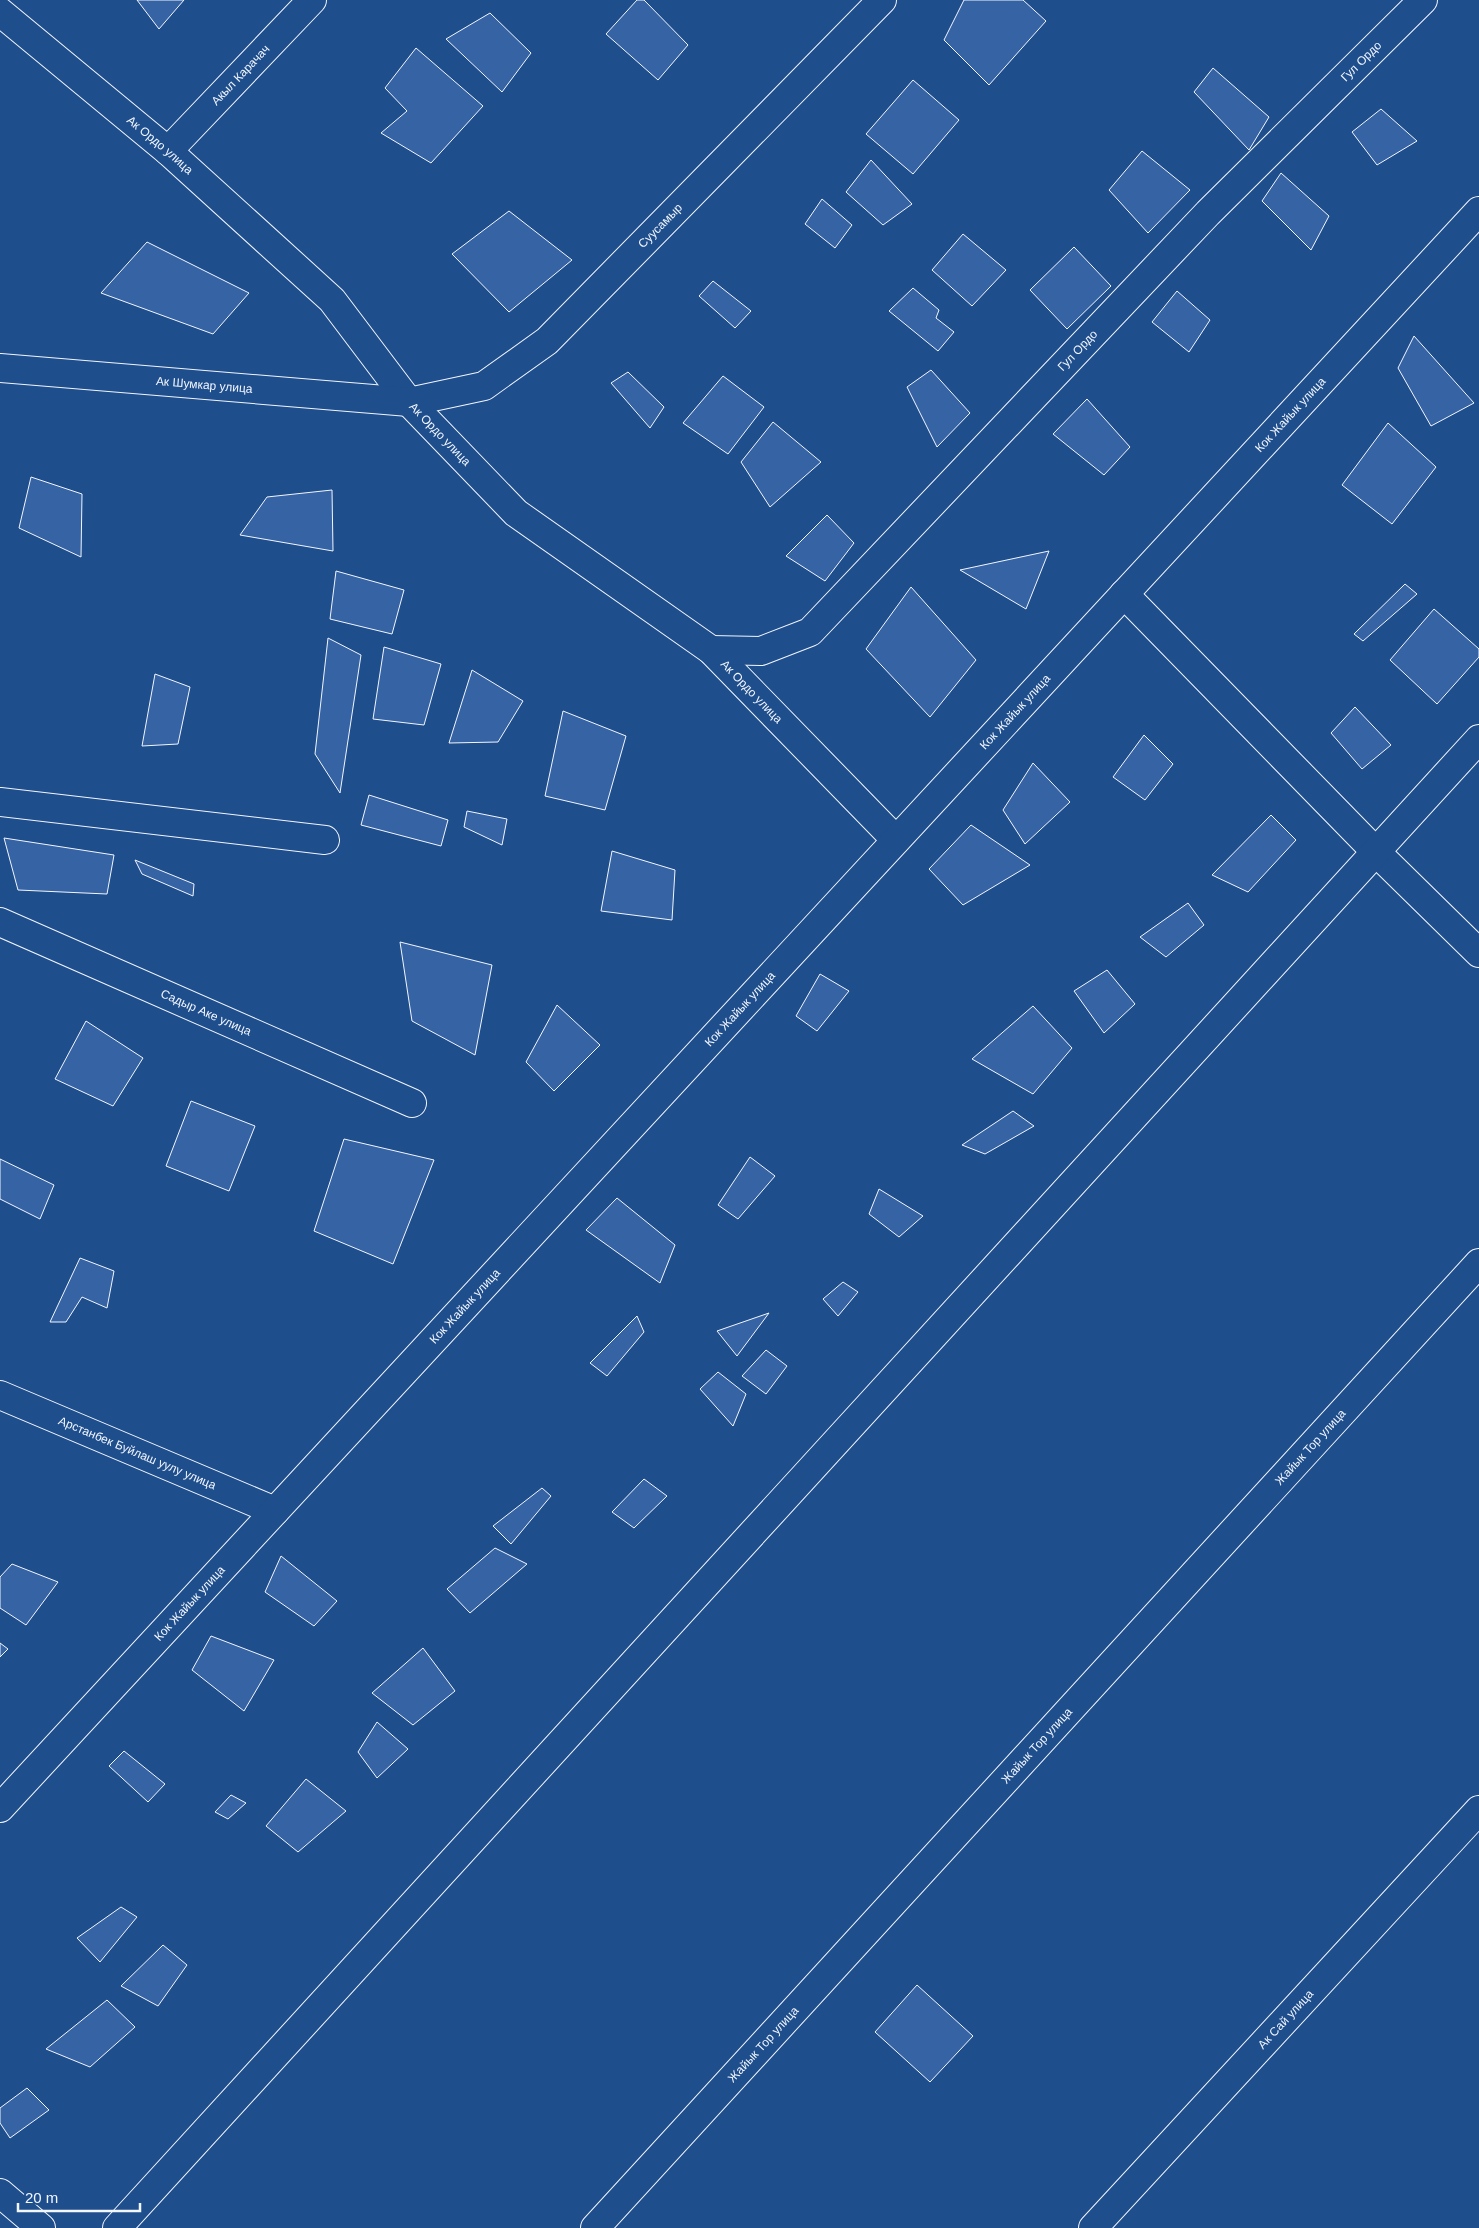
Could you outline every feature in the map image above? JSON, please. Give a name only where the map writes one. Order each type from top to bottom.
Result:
[{"type":"street","name":"Акыл Карачач","points":[[168,151],[312,0]]},
{"type":"street","name":"Суусамыр","points":[[409,402],[484,386],[547,341],[882,0]]},
{"type":"street","name":"Гул Ордо","points":[[711,650],[761,651],[810,632],[1208,213],[1423,0]]},
{"type":"street","name":"Ак Ордо улица","points":[[0,12],[168,151],[332,300],[409,402],[516,513],[711,650],[896,840]]},
{"type":"street","name":"Кок Жайык улица","points":[[0,1808],[1479,211]]},
{"type":"street","name":"Ак Шумкар улица","points":[[0,368],[409,402]]},
{"type":"street","points":[[1124,594],[1376,852],[1479,953]]},
{"type":"street","points":[[117,2228],[1479,739]]},
{"type":"street","points":[[0,802],[324,840]]},
{"type":"street","name":"Садыр Аке улица","points":[[0,922],[412,1103]]},
{"type":"street","name":"Жайык Тор улица","points":[[595,2228],[1479,1263]]},
{"type":"street","name":"Арстанбек Буйлаш уулу улица","points":[[0,1396],[275,1511]]},
{"type":"street","name":"Ак Сай улица","points":[[1093,2228],[1479,1810]]},
{"type":"street","points":[[0,2193],[41,2228]]},
{"type":"building","points":[[137,0],[184,0],[159,29]]},
{"type":"building","points":[[637,0],[644,0],[688,45],[658,80],[606,34]]},
{"type":"building","points":[[964,0],[1023,0],[1046,21],[989,85],[944,40]]},
{"type":"building","points":[[490,13],[531,53],[502,92],[446,39]]},
{"type":"building","points":[[416,48],[483,106],[431,163],[381,133],[407,111],[385,88]]},
{"type":"building","points":[[1213,68],[1269,117],[1249,150],[1194,92]]},
{"type":"building","points":[[913,80],[959,120],[913,174],[866,134]]},
{"type":"building","points":[[1381,109],[1417,141],[1377,165],[1352,132]]},
{"type":"building","points":[[1142,151],[1190,190],[1148,233],[1109,190]]},
{"type":"building","points":[[871,160],[912,204],[883,225],[846,192]]},
{"type":"building","points":[[1281,173],[1329,216],[1311,250],[1262,201]]},
{"type":"building","points":[[822,199],[852,225],[835,248],[805,224]]},
{"type":"building","points":[[509,211],[572,260],[509,312],[452,254]]},
{"type":"building","points":[[963,234],[1006,270],[972,306],[932,270]]},
{"type":"building","points":[[147,242],[249,293],[213,334],[101,293]]},
{"type":"building","points":[[1074,247],[1111,286],[1067,329],[1030,290]]},
{"type":"building","points":[[713,281],[751,311],[735,328],[699,296]]},
{"type":"building","points":[[913,288],[939,310],[936,318],[954,332],[938,351],[889,311]]},
{"type":"building","points":[[1177,291],[1210,320],[1189,352],[1152,322]]},
{"type":"building","points":[[1414,336],[1474,403],[1431,426],[1398,368]]},
{"type":"building","points":[[931,370],[970,413],[937,447],[907,387]]},
{"type":"building","points":[[628,372],[664,407],[650,428],[611,383]]},
{"type":"building","points":[[723,376],[764,407],[728,454],[683,423]]},
{"type":"building","points":[[1087,399],[1130,447],[1104,475],[1053,434]]},
{"type":"building","points":[[773,422],[821,462],[770,507],[741,462]]},
{"type":"building","points":[[1388,423],[1436,467],[1392,524],[1342,485]]},
{"type":"building","points":[[31,477],[82,494],[81,557],[19,528]]},
{"type":"building","points":[[332,490],[333,551],[240,535],[267,497]]},
{"type":"building","points":[[827,515],[854,543],[825,581],[786,556]]},
{"type":"building","points":[[1049,551],[1026,609],[960,570]]},
{"type":"building","points":[[336,571],[404,590],[392,634],[330,619]]},
{"type":"building","points":[[1405,584],[1417,594],[1363,641],[1354,634]]},
{"type":"building","points":[[911,587],[976,660],[930,717],[866,649]]},
{"type":"building","points":[[1434,609],[1479,649],[1479,657],[1437,704],[1390,660]]},
{"type":"building","points":[[328,638],[361,655],[340,793],[315,754]]},
{"type":"building","points":[[384,647],[441,664],[424,725],[373,719]]},
{"type":"building","points":[[472,670],[523,701],[498,742],[449,743]]},
{"type":"building","points":[[155,674],[190,687],[178,744],[142,746]]},
{"type":"building","points":[[1355,707],[1391,745],[1362,769],[1331,733]]},
{"type":"building","points":[[563,711],[626,736],[605,810],[545,796]]},
{"type":"building","points":[[1144,735],[1173,764],[1145,800],[1113,777]]},
{"type":"building","points":[[1033,763],[1070,802],[1025,844],[1003,810]]},
{"type":"building","points":[[369,795],[448,820],[441,846],[361,825]]},
{"type":"building","points":[[467,811],[507,819],[502,845],[464,827]]},
{"type":"building","points":[[1271,815],[1296,840],[1248,892],[1212,875]]},
{"type":"building","points":[[971,825],[1030,865],[963,905],[929,869]]},
{"type":"building","points":[[4,838],[114,855],[107,894],[18,890]]},
{"type":"building","points":[[612,851],[675,870],[672,920],[601,911]]},
{"type":"building","points":[[135,860],[194,884],[193,896],[142,874]]},
{"type":"building","points":[[1188,903],[1204,925],[1166,957],[1140,937]]},
{"type":"building","points":[[400,942],[492,965],[475,1055],[412,1021]]},
{"type":"building","points":[[1107,970],[1135,1004],[1104,1033],[1074,991]]},
{"type":"building","points":[[820,974],[849,991],[817,1031],[796,1016]]},
{"type":"building","points":[[557,1005],[600,1045],[554,1091],[526,1062]]},
{"type":"building","points":[[1033,1006],[1072,1048],[1033,1094],[972,1059]]},
{"type":"building","points":[[86,1021],[143,1058],[113,1106],[55,1079]]},
{"type":"building","points":[[191,1101],[255,1126],[229,1191],[166,1166]]},
{"type":"building","points":[[1013,1111],[1034,1126],[985,1154],[962,1145]]},
{"type":"building","points":[[344,1139],[434,1160],[393,1264],[314,1231]]},
{"type":"building","points":[[750,1157],[775,1176],[738,1219],[718,1205]]},
{"type":"building","points":[[0,1159],[54,1185],[40,1219],[0,1199]]},
{"type":"building","points":[[879,1189],[923,1216],[899,1237],[869,1214]]},
{"type":"building","points":[[617,1198],[675,1245],[660,1283],[586,1230]]},
{"type":"building","points":[[80,1258],[114,1271],[107,1308],[82,1297],[66,1322],[50,1322]]},
{"type":"building","points":[[843,1282],[858,1292],[838,1316],[823,1299]]},
{"type":"building","points":[[769,1313],[737,1356],[717,1331]]},
{"type":"building","points":[[637,1316],[644,1332],[607,1376],[590,1363]]},
{"type":"building","points":[[766,1350],[787,1366],[766,1394],[742,1376]]},
{"type":"building","points":[[718,1372],[746,1394],[733,1426],[700,1389]]},
{"type":"building","points":[[644,1479],[667,1496],[634,1528],[612,1512]]},
{"type":"building","points":[[542,1488],[551,1496],[511,1544],[493,1526]]},
{"type":"building","points":[[495,1548],[527,1564],[470,1613],[447,1589]]},
{"type":"building","points":[[281,1556],[337,1601],[314,1626],[265,1592]]},
{"type":"building","points":[[12,1564],[58,1582],[26,1625],[0,1608],[0,1577]]},
{"type":"building","points":[[211,1636],[274,1660],[244,1711],[192,1670]]},
{"type":"building","points":[[0,1643],[8,1649],[0,1657]]},
{"type":"building","points":[[423,1648],[455,1691],[413,1725],[372,1693]]},
{"type":"building","points":[[377,1722],[408,1749],[377,1778],[358,1752]]},
{"type":"building","points":[[124,1751],[165,1784],[148,1802],[109,1766]]},
{"type":"building","points":[[306,1779],[346,1811],[298,1852],[266,1826]]},
{"type":"building","points":[[231,1795],[246,1803],[228,1819],[215,1812]]},
{"type":"building","points":[[121,1907],[137,1917],[100,1962],[77,1938]]},
{"type":"building","points":[[163,1945],[187,1965],[158,2006],[121,1986]]},
{"type":"building","points":[[917,1985],[973,2036],[930,2082],[875,2032]]},
{"type":"building","points":[[107,2000],[135,2027],[90,2067],[46,2049]]},
{"type":"building","points":[[27,2088],[49,2110],[10,2138],[0,2123],[0,2108]]}]
